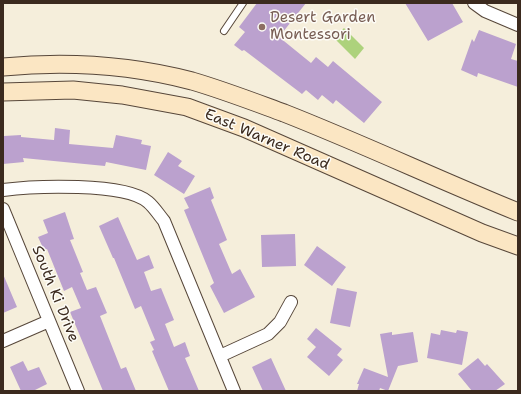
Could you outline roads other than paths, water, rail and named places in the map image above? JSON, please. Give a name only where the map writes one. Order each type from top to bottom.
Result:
[{"type":"main road","name":"East Warner Road","points":[[3,67],[70,64],[123,68],[192,81],[325,129],[518,212]]},
{"type":"main road","name":"East Warner Road","points":[[3,92],[73,90],[122,95],[187,107],[244,128],[482,233],[518,246]]},
{"type":"main road","points":[[212,116],[219,90]]},
{"type":"street","points":[[474,3],[485,11],[518,25]]},
{"type":"street","points":[[3,190],[46,186],[83,188],[128,192],[148,201],[164,221],[234,391]]},
{"type":"street","name":"South Ki Drive","points":[[3,209],[78,391]]},
{"type":"street","points":[[220,356],[268,334],[280,322],[291,302]]},
{"type":"street","points":[[3,341],[49,321]]},
{"type":"lane","points":[[224,31],[243,3]]},
{"type":"place","name":"Desert Garden Montessori","points":[[262,27]]}]
